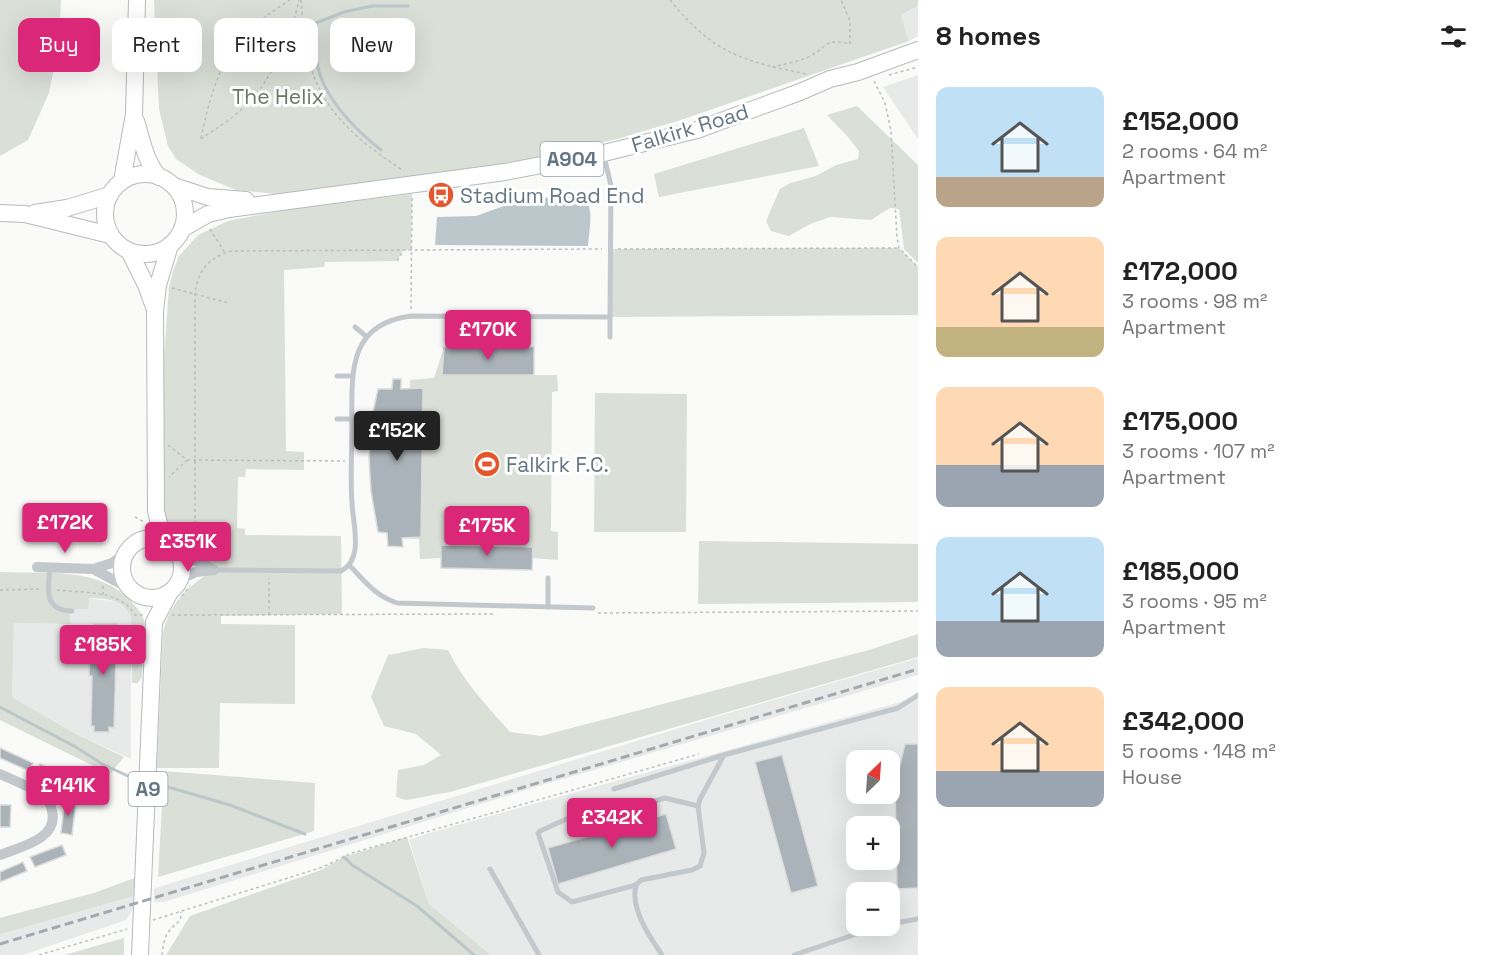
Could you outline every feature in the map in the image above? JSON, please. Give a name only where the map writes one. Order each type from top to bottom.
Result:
[{"type":"main road","points":[[122,181],[134,114],[137,0]]},
{"type":"main road","name":"Falkirk Road","points":[[182,229],[208,214],[505,172],[604,153],[697,130],[830,79],[865,75],[918,50]]},
{"type":"main road","points":[[133,591],[154,598],[175,591],[181,564],[159,525],[156,511],[155,311],[158,285],[170,245],[182,229],[185,218],[184,207],[174,186],[159,177],[151,168],[134,114]]},
{"type":"main road","points":[[159,177],[146,174],[122,181],[110,195],[105,208],[105,222],[110,235],[129,251],[151,254],[170,245]]},
{"type":"main road","name":"Falkirk Road","points":[[174,186],[208,197],[276,203]]},
{"type":"main road","points":[[0,213],[25,214],[67,208],[110,195]]},
{"type":"main road","points":[[25,214],[110,235]]},
{"type":"main road","points":[[129,251],[146,285],[155,311]]},
{"type":"main road","points":[[156,511],[131,547],[122,570],[124,579],[133,591],[158,616]]},
{"type":"main road","points":[[131,547],[152,538],[171,546]]},
{"type":"main road","name":"A9","points":[[140,955],[158,616],[175,591]]},
{"type":"street","points":[[171,546],[196,566],[214,570]]},
{"type":"street","points":[[37,567],[93,569],[112,563],[131,547]]},
{"type":"street","points":[[175,591],[196,566]]},
{"type":"street","points":[[93,569],[133,591]]},
{"type":"street","points":[[0,774],[39,793],[51,803],[54,817],[51,828],[38,840],[0,855]]},
{"type":"lane","points":[[604,153],[610,186],[610,337]]},
{"type":"lane","points":[[214,570],[341,571],[349,565],[354,556],[352,376],[357,355],[367,337],[381,324],[411,316],[610,317]]},
{"type":"lane","points":[[355,327],[367,337]]},
{"type":"lane","points":[[337,376],[352,376]]},
{"type":"lane","points":[[337,419],[352,419]]},
{"type":"lane","points":[[349,565],[375,592],[398,603],[592,608]]},
{"type":"lane","points":[[50,568],[48,596],[51,602],[63,610],[72,610]]},
{"type":"lane","points":[[548,578],[548,607]]},
{"type":"lane","points":[[614,789],[724,755],[898,708],[918,695]]},
{"type":"lane","points":[[580,813],[538,833],[558,892],[573,902],[636,885],[641,880],[692,870],[700,866],[704,853],[698,806],[724,755]]},
{"type":"lane","points":[[615,813],[665,798],[698,806]]},
{"type":"lane","points":[[490,869],[539,955]]},
{"type":"lane","points":[[636,885],[635,900],[647,932],[662,955]]},
{"type":"lane","points":[[900,922],[918,919]]},
{"type":"lane","points":[[794,955],[850,936]]},
{"type":"path","points":[[290,0],[244,35],[214,86],[201,139],[237,114],[265,83],[284,50],[300,0]]},
{"type":"path","points":[[300,0],[309,62],[321,92],[340,120],[360,141],[408,174],[412,186],[411,316]]},
{"type":"path","points":[[670,0],[689,24],[723,50],[750,62],[810,74]]},
{"type":"path","points":[[771,67],[810,56],[823,45],[838,42],[850,44],[850,21],[841,0]]},
{"type":"path","points":[[884,76],[918,68]]},
{"type":"path","points":[[865,75],[885,103],[891,131],[895,213],[900,248],[918,267]]},
{"type":"path","points":[[209,228],[225,253]]},
{"type":"path","points":[[175,591],[196,581],[194,460],[196,282],[207,263],[225,253],[232,251],[900,248]]},
{"type":"path","points":[[398,261],[403,250]]},
{"type":"path","points":[[169,287],[229,303]]},
{"type":"path","points":[[163,441],[187,460],[352,461]]},
{"type":"path","points":[[163,483],[187,460]]},
{"type":"path","points":[[268,615],[269,572]]},
{"type":"path","points":[[103,596],[118,598],[129,605],[135,615],[158,616]]},
{"type":"path","points":[[151,926],[154,920],[323,867],[352,853],[706,752]]},
{"type":"path","points":[[162,955],[168,932],[179,923],[182,911]]},
{"type":"path","points":[[39,955],[126,929]]},
{"type":"shaded area","points":[[918,6],[918,36],[909,41],[901,15]]},
{"type":"shaded area","points":[[918,75],[918,139],[883,87]]},
{"type":"shaded area","points":[[577,194],[583,198],[590,209],[588,246],[435,245],[437,217],[476,216],[518,201]]},
{"type":"shaded area","points":[[88,598],[118,602],[128,610],[131,616],[131,759],[74,733],[12,697],[14,623],[70,624],[70,609]]},
{"type":"shaded area","points":[[918,658],[918,675],[539,786],[164,902],[154,902],[154,889],[168,884],[722,715]]},
{"type":"shaded area","points":[[918,695],[918,955],[491,955],[429,904],[409,840],[897,703]]},
{"type":"shaded area","points":[[135,878],[133,909],[126,920],[23,955],[0,955],[0,918],[94,893]]},
{"type":"green space","points":[[0,0],[61,0],[60,18],[18,18],[18,72],[53,72],[49,93],[28,140],[0,156]]},
{"type":"green space","name":"The Helix","points":[[154,0],[918,0],[918,6],[901,15],[909,41],[678,121],[617,139],[412,186],[277,194],[236,190],[200,175],[176,159],[168,146],[159,109],[157,72],[202,72],[202,18],[155,18]]},
{"type":"green space","points":[[857,106],[918,165],[918,263],[904,249],[899,209],[890,208],[871,220],[830,217],[810,224],[789,236],[771,231],[766,221],[780,189],[790,183],[816,176],[836,165],[858,159],[859,151],[827,115]]},
{"type":"green space","points":[[804,128],[819,166],[659,197],[654,174]]},
{"type":"green space","points":[[412,194],[411,250],[403,250],[397,261],[325,262],[324,267],[284,270],[286,451],[304,452],[304,470],[246,469],[245,477],[238,477],[237,528],[245,529],[245,535],[341,536],[342,614],[221,616],[221,624],[295,625],[295,704],[220,703],[219,768],[157,768],[163,633],[166,622],[181,596],[214,570],[165,523],[164,358],[169,287],[179,256],[198,235],[228,221],[290,209]]},
{"type":"green space","points":[[899,248],[918,267],[918,315],[610,317],[610,249]]},
{"type":"green space","points":[[444,347],[534,347],[534,375],[557,375],[558,391],[552,392],[551,531],[558,532],[558,560],[533,558],[532,570],[441,568],[441,558],[420,559],[419,539],[402,538],[403,547],[388,546],[387,533],[378,532],[372,497],[370,461],[374,407],[378,389],[392,389],[393,379],[401,379],[401,389],[410,389],[410,380],[434,378]]},
{"type":"green space","points":[[595,393],[687,394],[686,532],[594,532]]},
{"type":"green space","points":[[699,541],[918,544],[918,602],[698,604]]},
{"type":"green space","points":[[0,572],[53,573],[87,577],[118,590],[142,615],[145,640],[142,676],[138,683],[132,683],[131,616],[118,603],[107,599],[89,598],[88,609],[70,609],[70,624],[14,623],[12,697],[74,733],[124,757],[110,774],[0,720]]},
{"type":"green space","points":[[918,634],[918,657],[450,792],[406,800],[396,797],[398,770],[424,765],[441,755],[416,734],[384,726],[371,697],[388,655],[424,648],[448,650],[484,703],[510,732],[541,736],[869,650]]},
{"type":"green space","points":[[164,771],[315,783],[314,831],[158,877]]},
{"type":"green space","points":[[407,837],[429,904],[491,955],[166,955],[190,916],[321,870],[344,857]]},
{"type":"green space","points":[[135,878],[133,896],[0,934],[0,918],[94,893]]},
{"type":"green space","points":[[124,938],[124,955],[64,955]]},
{"type":"building","points":[[444,347],[534,347],[534,375],[442,375]]},
{"type":"building","points":[[393,379],[401,379],[401,389],[423,388],[421,537],[402,538],[403,547],[388,546],[387,533],[378,532],[371,491],[369,458],[373,412],[378,389],[392,389]]},
{"type":"building","points":[[441,545],[533,547],[532,570],[441,568]]},
{"type":"building","points":[[94,624],[117,624],[114,728],[109,727],[109,732],[94,732],[94,726],[91,726],[90,632],[94,632]]},
{"type":"building","points":[[905,744],[918,744],[918,888],[900,889],[900,882],[897,882],[897,870],[900,870],[900,816],[896,816],[895,804],[900,804],[900,764]]},
{"type":"building","points":[[0,748],[33,763],[29,771],[0,758]]},
{"type":"building","points":[[782,755],[818,886],[791,893],[755,762]]},
{"type":"building","points":[[40,764],[71,778],[66,789],[35,775]]},
{"type":"building","points":[[65,799],[76,801],[72,835],[61,833]]},
{"type":"building","points":[[0,805],[11,805],[10,827],[0,827]]},
{"type":"building","points":[[666,814],[676,849],[558,884],[548,848]]},
{"type":"building","points":[[62,845],[66,855],[35,867],[30,857]]},
{"type":"building","points":[[23,862],[27,871],[0,882],[0,872]]},
{"type":"waterway","points":[[381,150],[346,117],[331,97],[318,69],[311,25],[344,12],[372,6],[408,6]]},
{"type":"waterway","points":[[0,707],[128,776]]},
{"type":"waterway","points":[[168,787],[230,805],[305,834]]},
{"type":"waterway","points":[[344,857],[352,865],[417,906],[474,955]]},
{"type":"railway","points":[[0,944],[918,669]]},
{"type":"place","name":"Stadium Road End","points":[[441,195]]},
{"type":"place","name":"Falkirk F.C.","points":[[487,464]]}]
